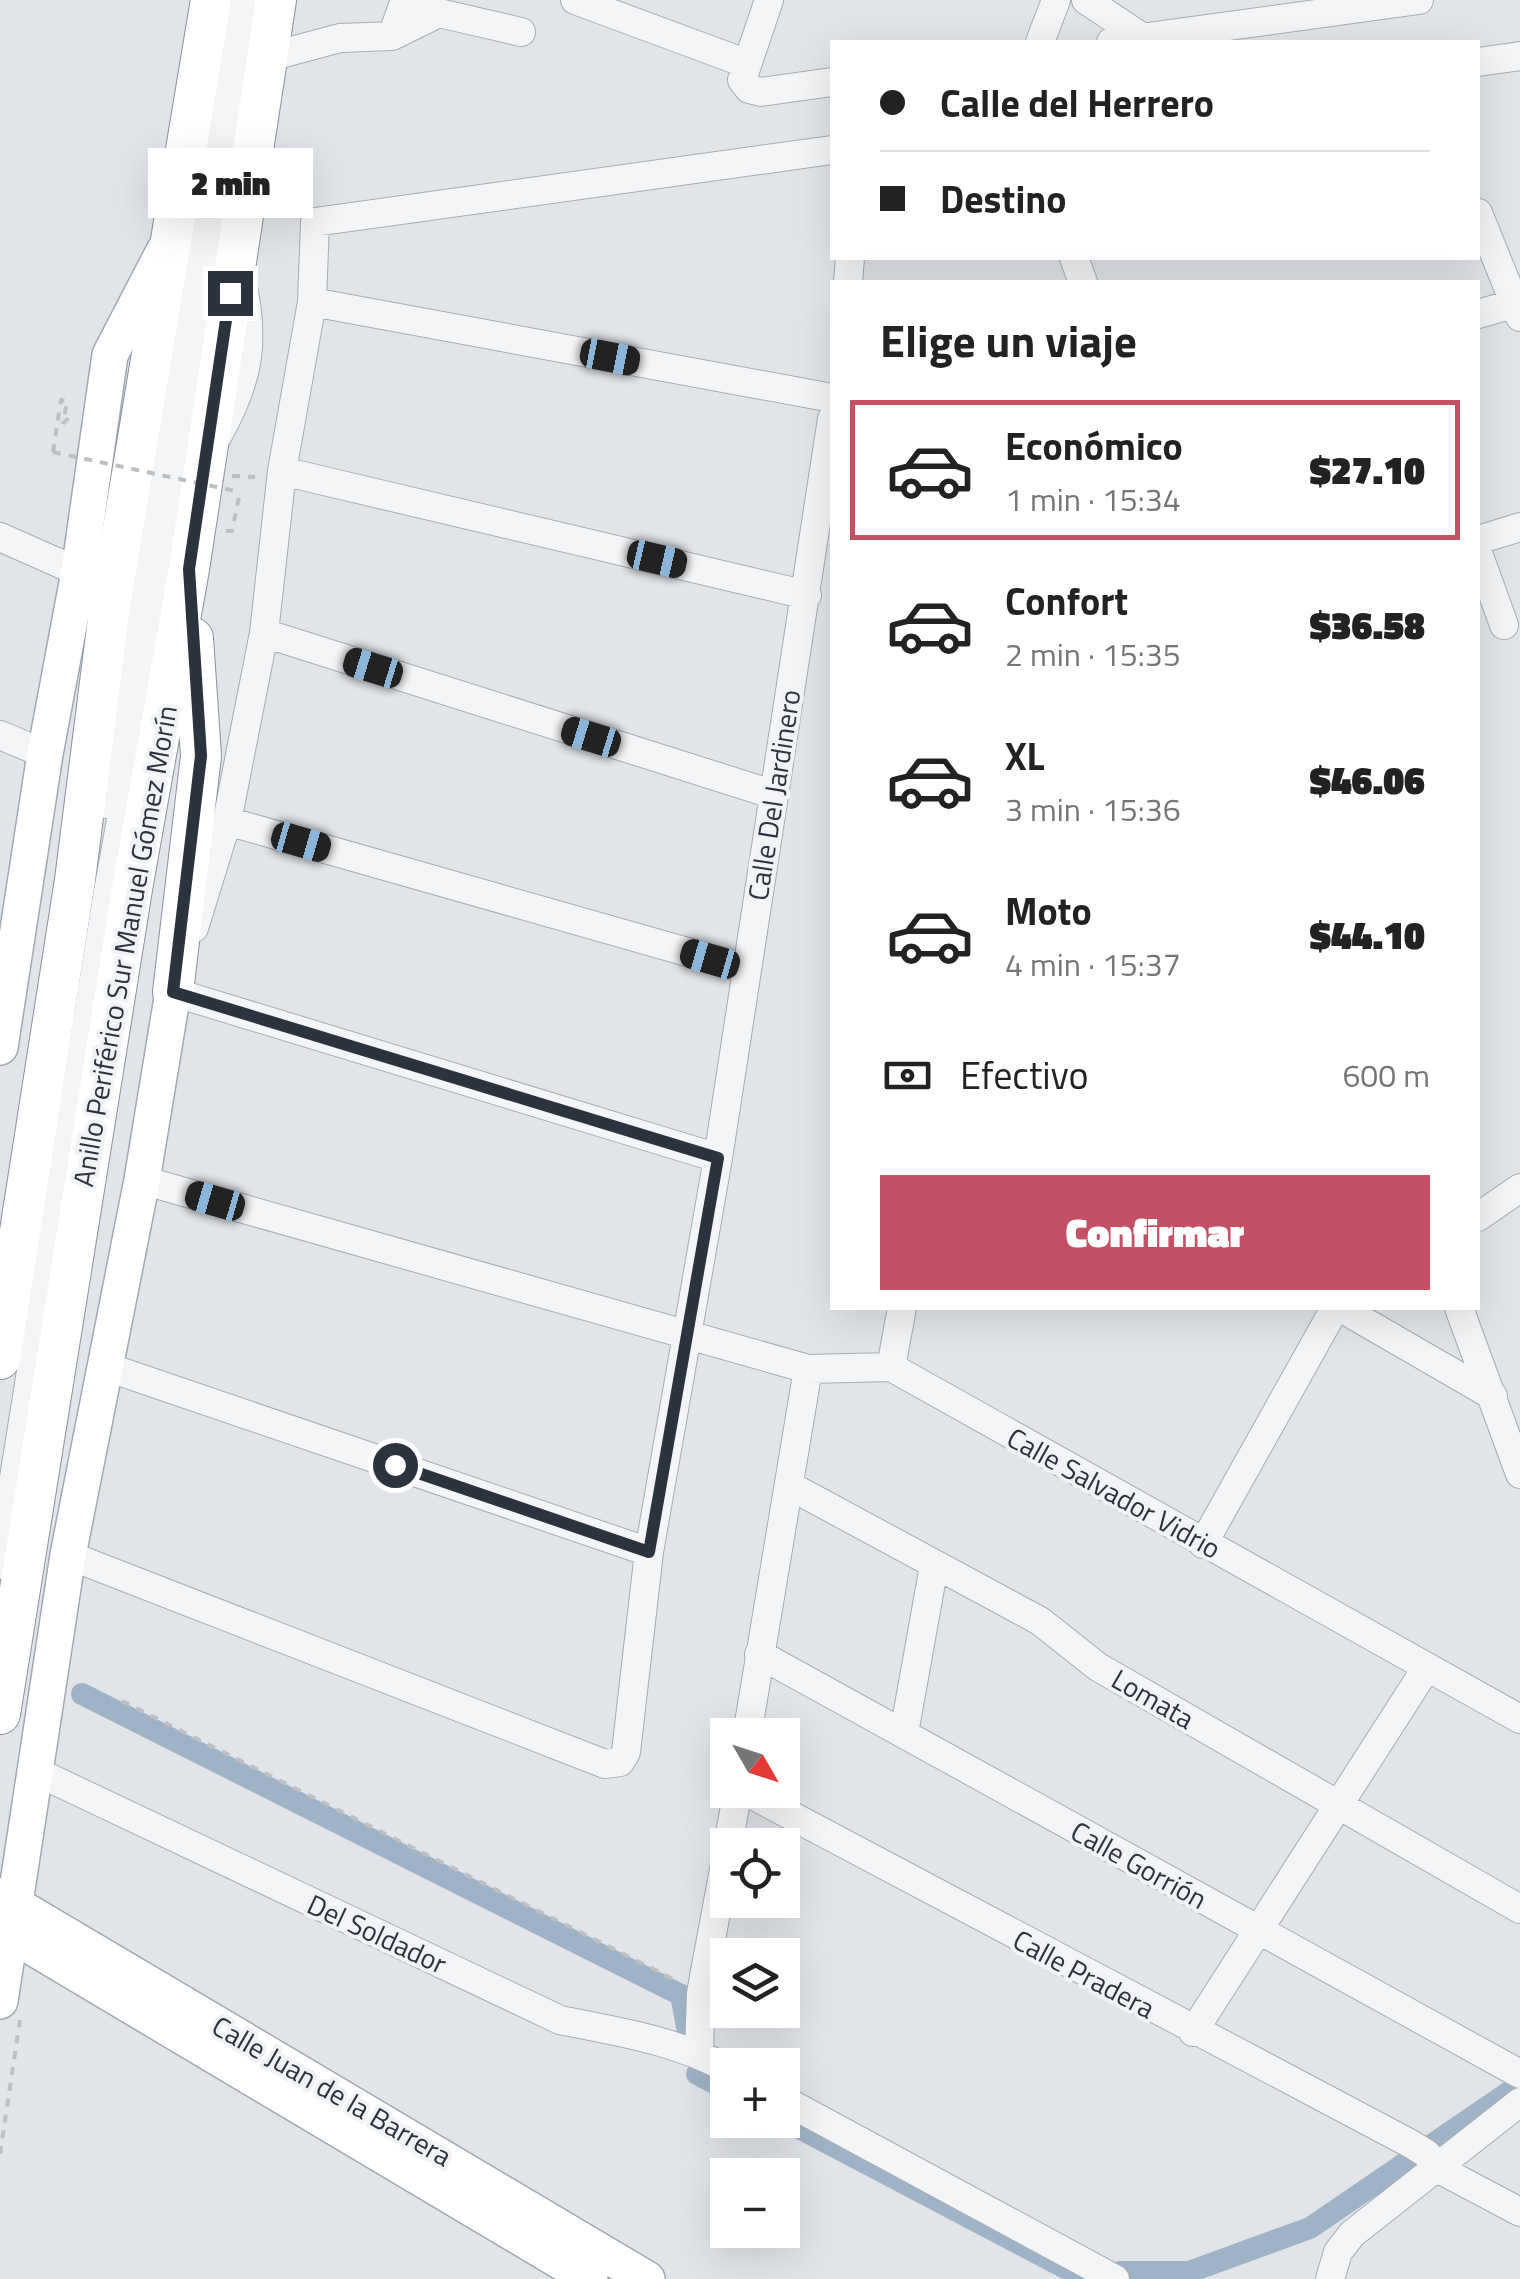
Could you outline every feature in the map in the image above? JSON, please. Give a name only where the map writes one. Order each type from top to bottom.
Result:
[{"type":"highway","name":"Anillo Periférico Sur Manuel Gómez Morín","points":[[0,1714],[204,460],[211,246],[222,139],[211,0]]},
{"type":"highway","name":"Anillo Periférico Sur Manuel Gómez Morín","points":[[0,1359],[75,880],[109,612],[211,246],[222,139],[269,56],[276,0]]},
{"type":"highway","points":[[173,992],[201,756],[189,569]]},
{"type":"main road","points":[[0,1047],[8,939],[80,572],[110,355],[211,246]]},
{"type":"main road","points":[[10,2011],[7,1916],[35,1772],[68,1555],[142,1180],[173,992]]},
{"type":"main road","points":[[0,1797],[35,1772]]},
{"type":"main road","name":"Calle Juan de la Barrera","points":[[7,1916],[497,2206],[647,2279]]},
{"type":"main road","name":"Calle Juan de la Barrera","points":[[497,2206],[590,2279]]},
{"type":"street","points":[[222,139],[233,0]]},
{"type":"street","points":[[222,139],[252,0]]},
{"type":"street","points":[[392,36],[405,0]]},
{"type":"street","points":[[575,0],[747,76],[761,92],[830,82]]},
{"type":"street","points":[[747,76],[769,0]]},
{"type":"street","points":[[1041,40],[1056,0]]},
{"type":"street","points":[[1086,0],[1144,38]]},
{"type":"street","points":[[1128,40],[1419,0]]},
{"type":"street","points":[[269,56],[340,38],[392,36],[432,6],[521,32]]},
{"type":"street","points":[[1480,62],[1520,56]]},
{"type":"street","points":[[718,1158],[173,992],[227,821],[264,633],[282,471],[312,302],[315,222],[830,150]]},
{"type":"street","points":[[1480,219],[1518,307],[1480,314]]},
{"type":"street","points":[[0,1487],[211,246]]},
{"type":"street","points":[[0,1565],[211,246]]},
{"type":"street","points":[[312,302],[830,398]]},
{"type":"street","name":"Calle Del Jardinero","points":[[68,1555],[606,1764],[620,1762],[626,1752],[649,1552],[718,1158],[830,433]]},
{"type":"street","points":[[282,471],[807,595]]},
{"type":"street","points":[[1480,539],[1520,527]]},
{"type":"street","points":[[0,536],[80,572]]},
{"type":"street","points":[[1480,559],[1504,625]]},
{"type":"street","points":[[264,633],[772,794]]},
{"type":"street","points":[[0,735],[44,754]]},
{"type":"street","points":[[227,821],[747,969]]},
{"type":"street","points":[[142,1180],[808,1368],[891,1367],[902,1310]]},
{"type":"street","points":[[1480,1215],[1520,1188]]},
{"type":"street","points":[[1203,1544],[1337,1310]]},
{"type":"street","points":[[1342,1310],[1493,1396]]},
{"type":"street","points":[[1460,1310],[1520,1474]]},
{"type":"street","points":[[104,1366],[649,1552]]},
{"type":"street","name":"Calle Salvador Vidrio","points":[[891,1367],[1520,1719]]},
{"type":"street","points":[[750,1718],[808,1368]]},
{"type":"street","name":"Lomata","points":[[790,1486],[1040,1621],[1086,1660],[1520,1909]]},
{"type":"street","points":[[904,1733],[934,1566]]},
{"type":"street","name":"Calle Gorrión","points":[[760,1654],[1520,2074]]},
{"type":"street","points":[[1193,2032],[1428,1668]]},
{"type":"street","name":"Del Soldador","points":[[35,1772],[560,2020],[649,2037],[710,2060]]},
{"type":"street","name":"Calle Pradera","points":[[775,1808],[1193,2032],[1298,2081],[1520,2212]]},
{"type":"street","points":[[699,2054],[700,1993],[714,1918]]},
{"type":"street","points":[[1330,2279],[1338,2252],[1424,2155],[1520,2102]]},
{"type":"street","points":[[800,2109],[1115,2279]]},
{"type":"path","points":[[70,415],[63,424],[67,401],[61,400],[52,452],[240,492],[232,531],[225,531],[227,513]]},
{"type":"path","points":[[122,1701],[700,1993]]},
{"type":"path","points":[[0,2154],[10,2011]]},
{"type":"waterway","points":[[82,1694],[681,1995],[688,2032]]},
{"type":"waterway","points":[[697,2074],[710,2081]]},
{"type":"waterway","points":[[1120,2272],[1189,2272],[1310,2228],[1509,2092]]},
{"type":"waterway","points":[[800,2128],[1073,2272],[1083,2272]]},
{"type":"route","points":[[230,293],[189,569],[201,756],[173,992],[718,1158],[649,1552],[395,1465]]}]
